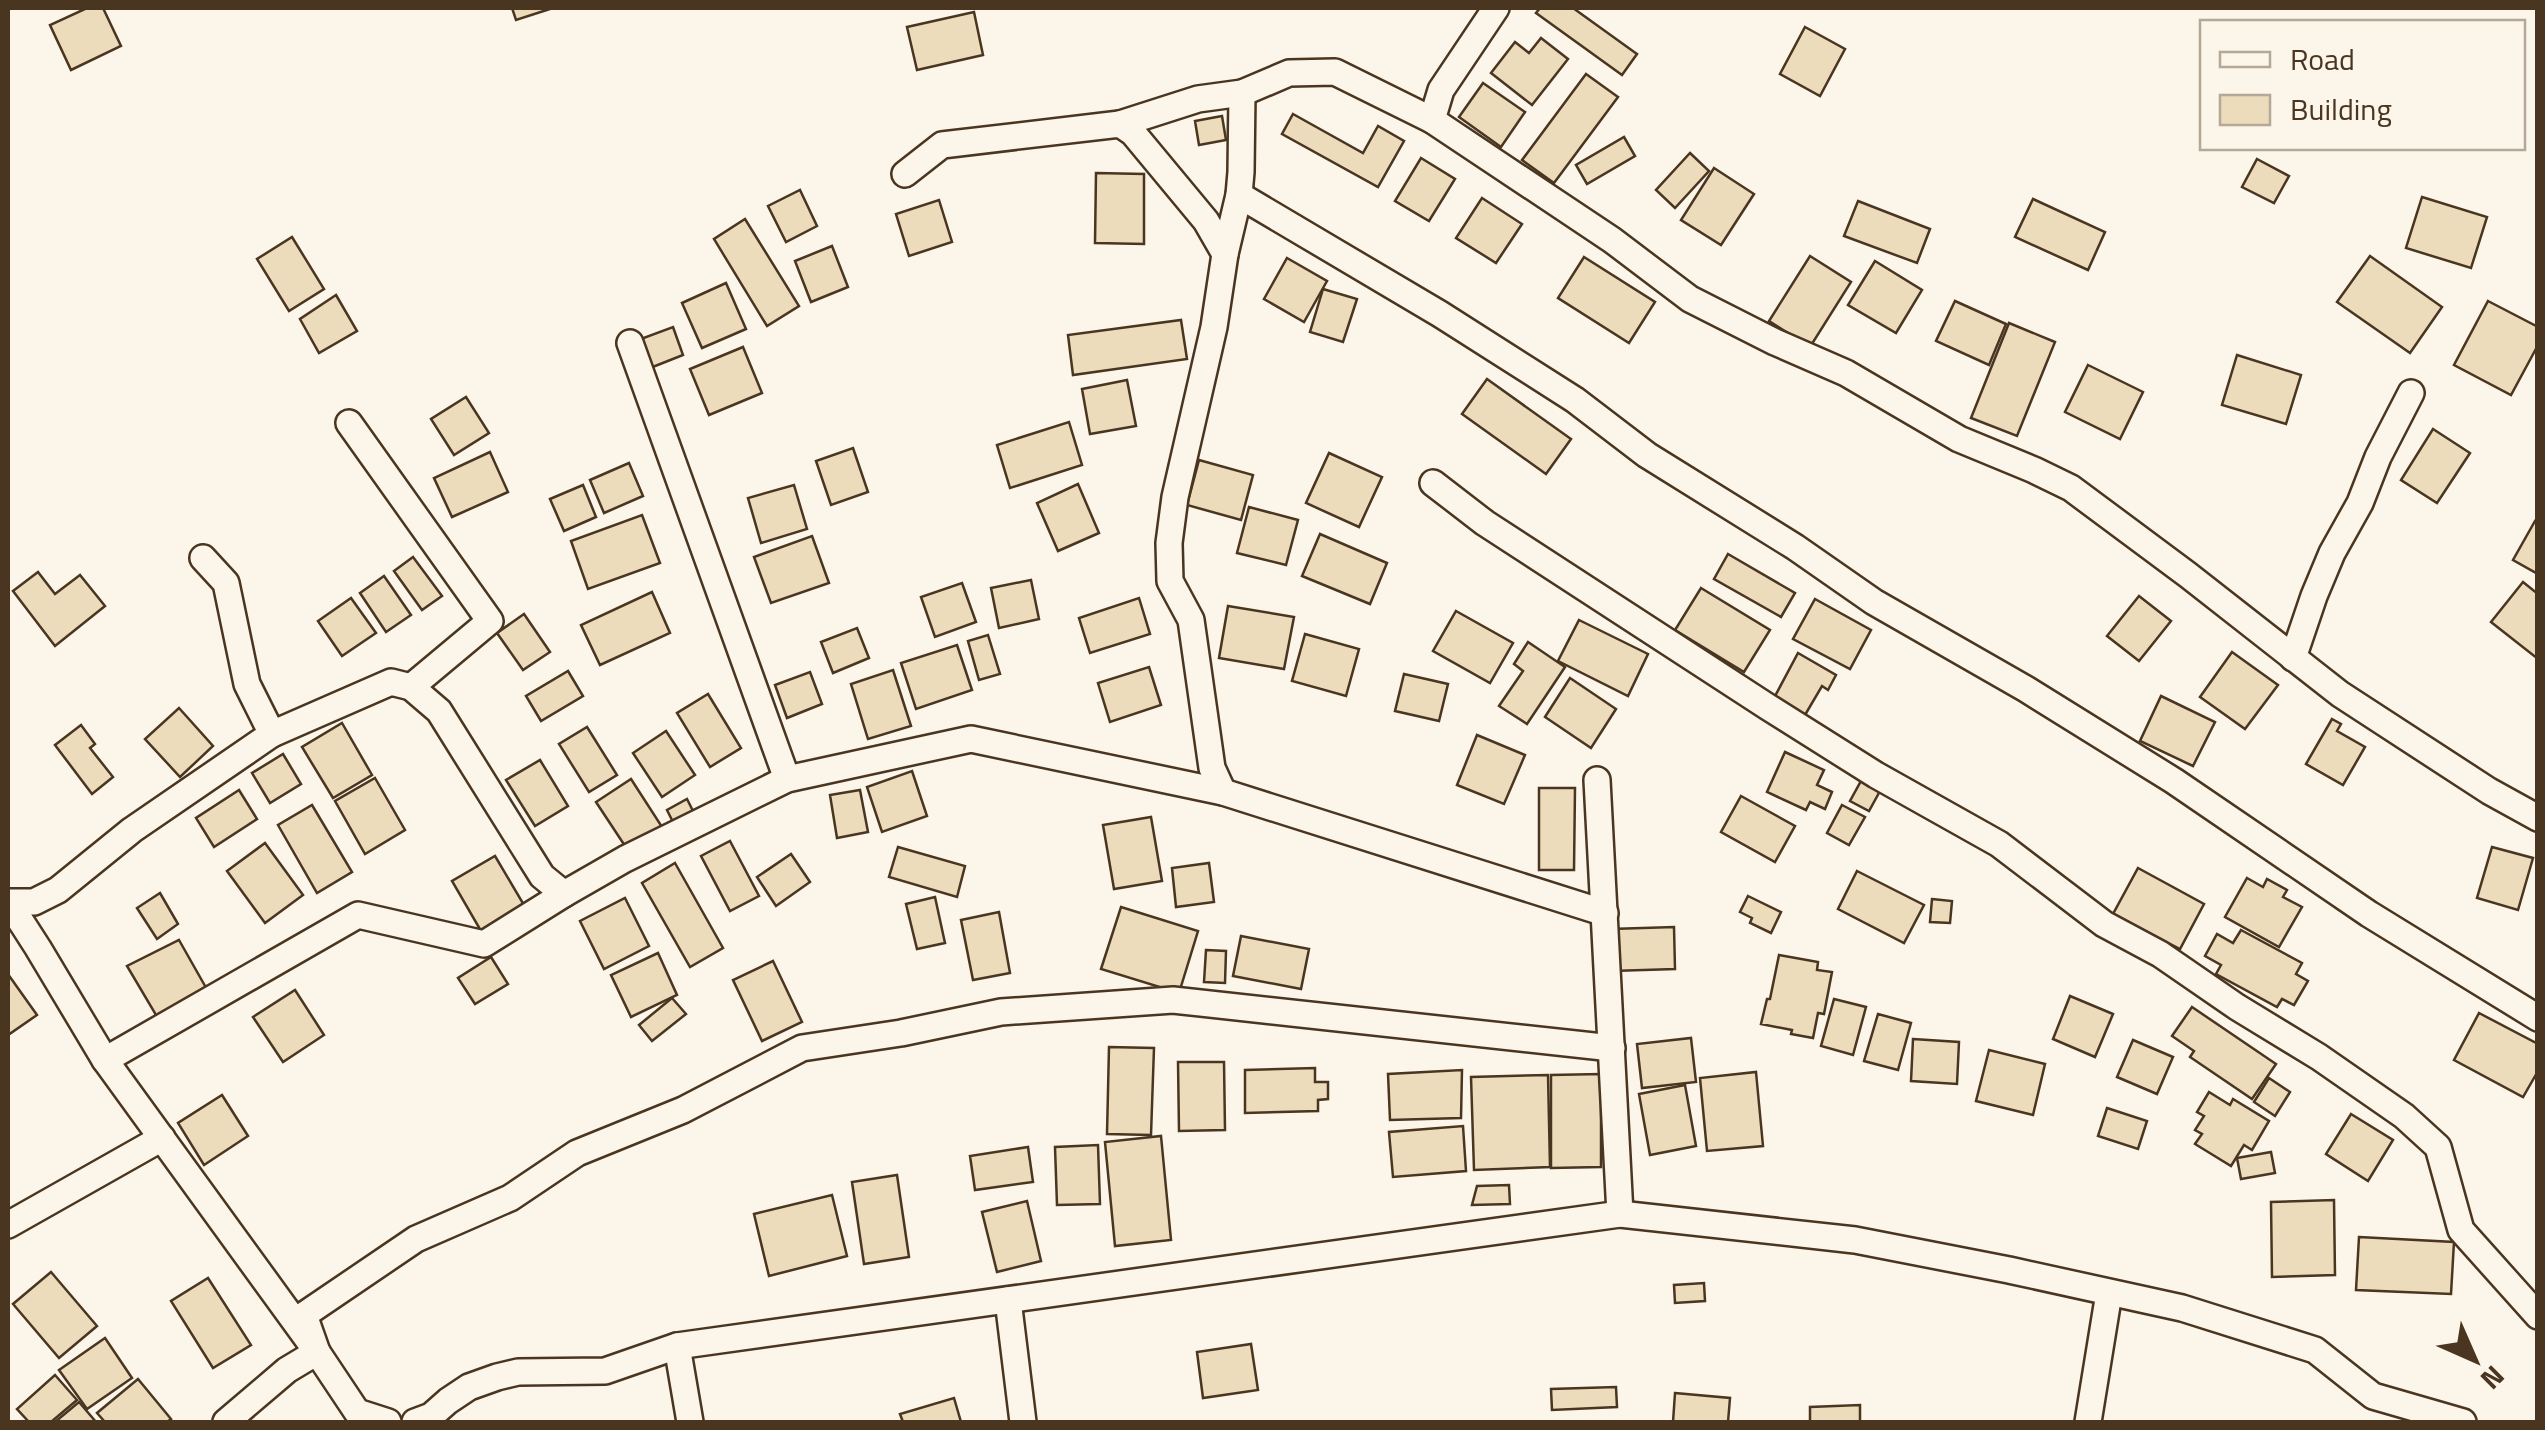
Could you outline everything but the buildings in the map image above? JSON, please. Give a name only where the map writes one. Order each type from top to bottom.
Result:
[{"type":"street","points":[[1432,120],[1440,90],[1496,8]]},
{"type":"street","points":[[905,174],[942,146],[1120,124],[1198,99],[1242,93],[1289,73],[1335,72],[1432,120],[1612,240],[1690,298],[1846,373],[1960,439],[2070,488],[2340,694],[2489,791],[2538,818]]},
{"type":"street","points":[[1223,792],[1212,768],[1191,620],[1170,581],[1169,543],[1174,497],[1214,326],[1239,195],[1242,93]]},
{"type":"street","points":[[1120,124],[1133,133],[1206,221],[1225,254]]},
{"type":"street","points":[[1239,195],[1440,314],[1874,602],[2174,781],[2399,934],[2538,1018]]},
{"type":"street","points":[[630,343],[787,780]]},
{"type":"street","points":[[2292,658],[2332,553],[2360,504],[2378,458],[2412,393]]},
{"type":"street","points":[[349,423],[490,621],[411,686]]},
{"type":"street","points":[[1433,484],[1484,524],[1595,598],[1876,775],[1999,844],[2104,924],[2160,954],[2392,1107],[2438,1146],[2461,1230],[2538,1316]]},
{"type":"street","points":[[203,558],[226,583],[247,684],[272,734]]},
{"type":"street","points":[[8,902],[34,902],[58,890],[132,830],[272,734],[391,682],[411,686],[439,712],[542,876],[564,894]]},
{"type":"street","points":[[105,1060],[358,915],[484,944],[625,859],[787,780],[971,739],[1223,792],[1605,914]]},
{"type":"street","points":[[1598,780],[1620,1214]]},
{"type":"street","points":[[8,910],[20,920],[105,1060],[357,1412],[388,1422]]},
{"type":"street","points":[[316,1352],[304,1316],[416,1239],[510,1198],[577,1152],[682,1110],[802,1048],[1001,1012],[1173,1000],[1612,1048]]},
{"type":"street","points":[[8,1225],[162,1138]]},
{"type":"street","points":[[415,1422],[431,1416],[469,1387],[518,1372],[605,1371],[677,1346],[1620,1214],[1854,1240],[2182,1308],[2315,1350],[2373,1396],[2463,1422]]},
{"type":"street","points":[[2088,1422],[2108,1293]]},
{"type":"street","points":[[1008,1300],[1023,1422]]},
{"type":"street","points":[[677,1346],[690,1422]]},
{"type":"street","points":[[226,1422],[287,1370],[316,1352]]}]
